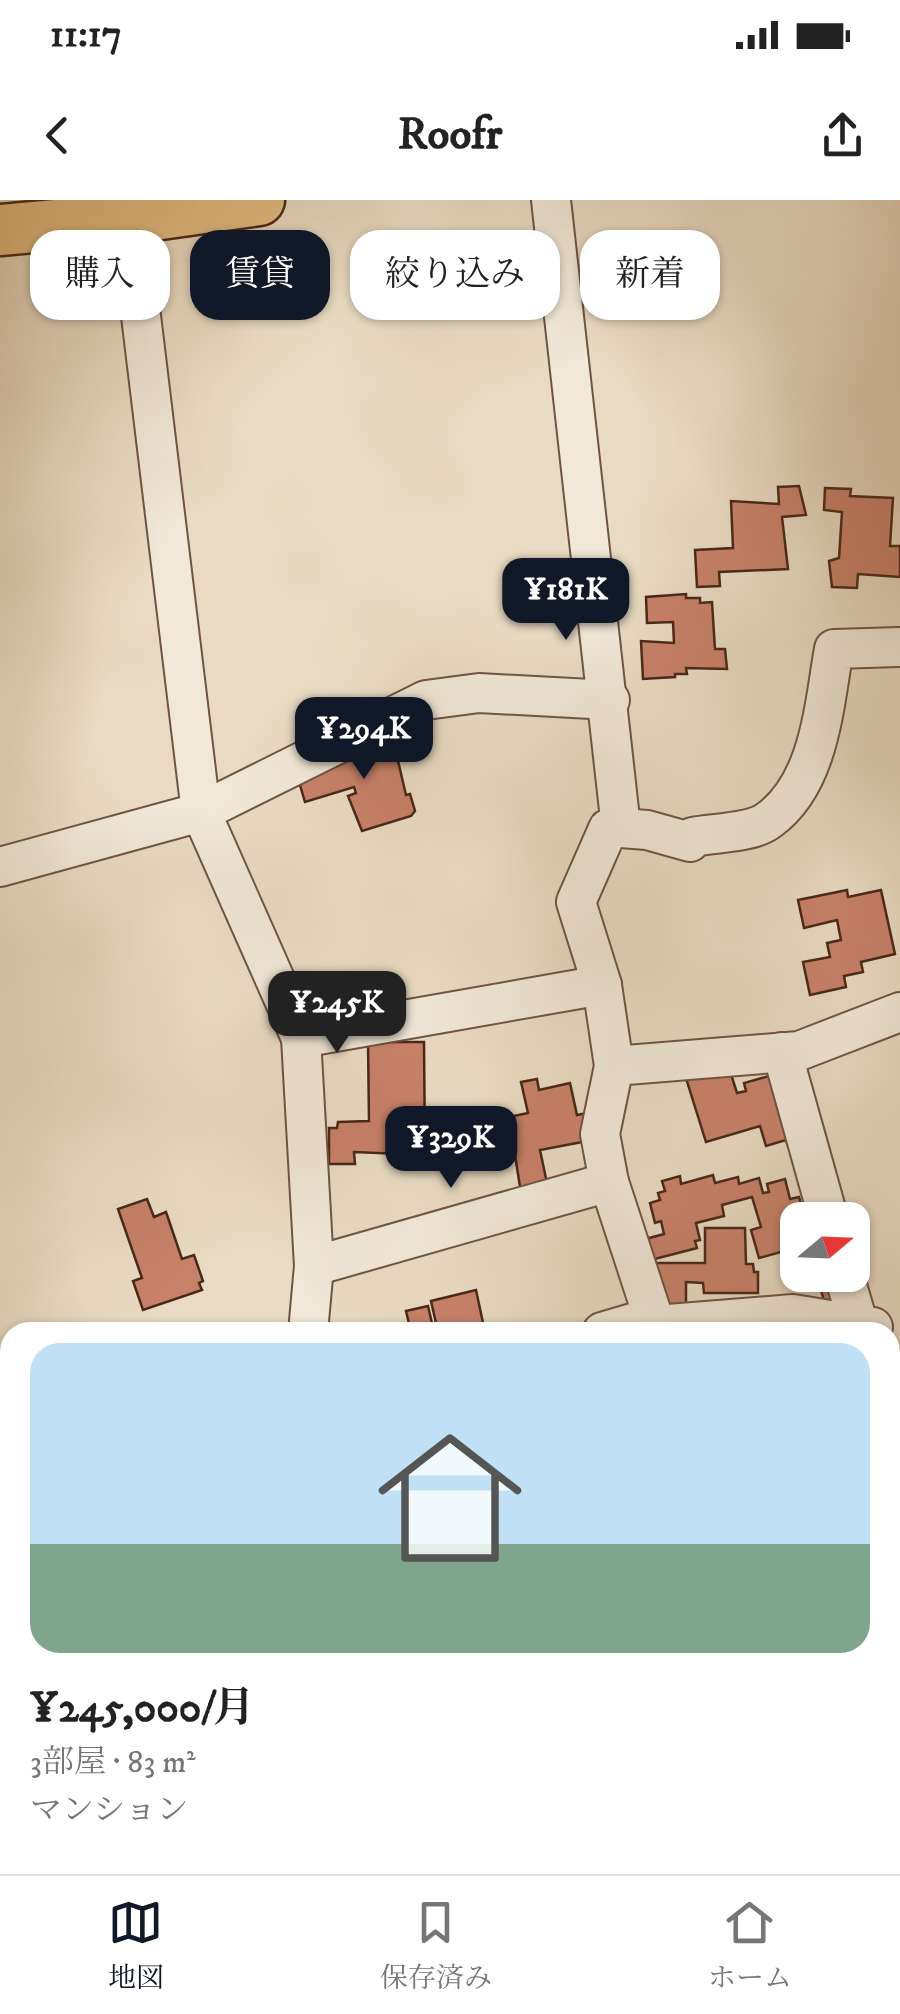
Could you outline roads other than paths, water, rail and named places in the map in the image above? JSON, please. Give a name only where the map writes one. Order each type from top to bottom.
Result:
[{"type":"main road","points":[[0,230],[130,209],[259,200]]},
{"type":"street","points":[[551,200],[610,700],[621,828]]},
{"type":"street","points":[[130,209],[201,812],[301,1038],[314,1266],[309,1322]]},
{"type":"street","points":[[655,1322],[609,1182],[600,1134],[614,1066],[602,985],[576,902],[608,829],[647,830],[690,842],[694,836],[767,823],[797,791],[817,742],[834,649],[900,647]]},
{"type":"street","points":[[0,867],[201,812],[426,700],[479,693],[610,700]]},
{"type":"street","points":[[301,1038],[602,985]]},
{"type":"street","points":[[614,1066],[799,1051],[900,1012]]},
{"type":"street","points":[[782,1052],[824,1202]]},
{"type":"street","points":[[314,1266],[609,1182]]},
{"type":"street","points":[[855,1292],[874,1322]]},
{"type":"street","points":[[694,1322],[794,1314],[854,1322]]}]
